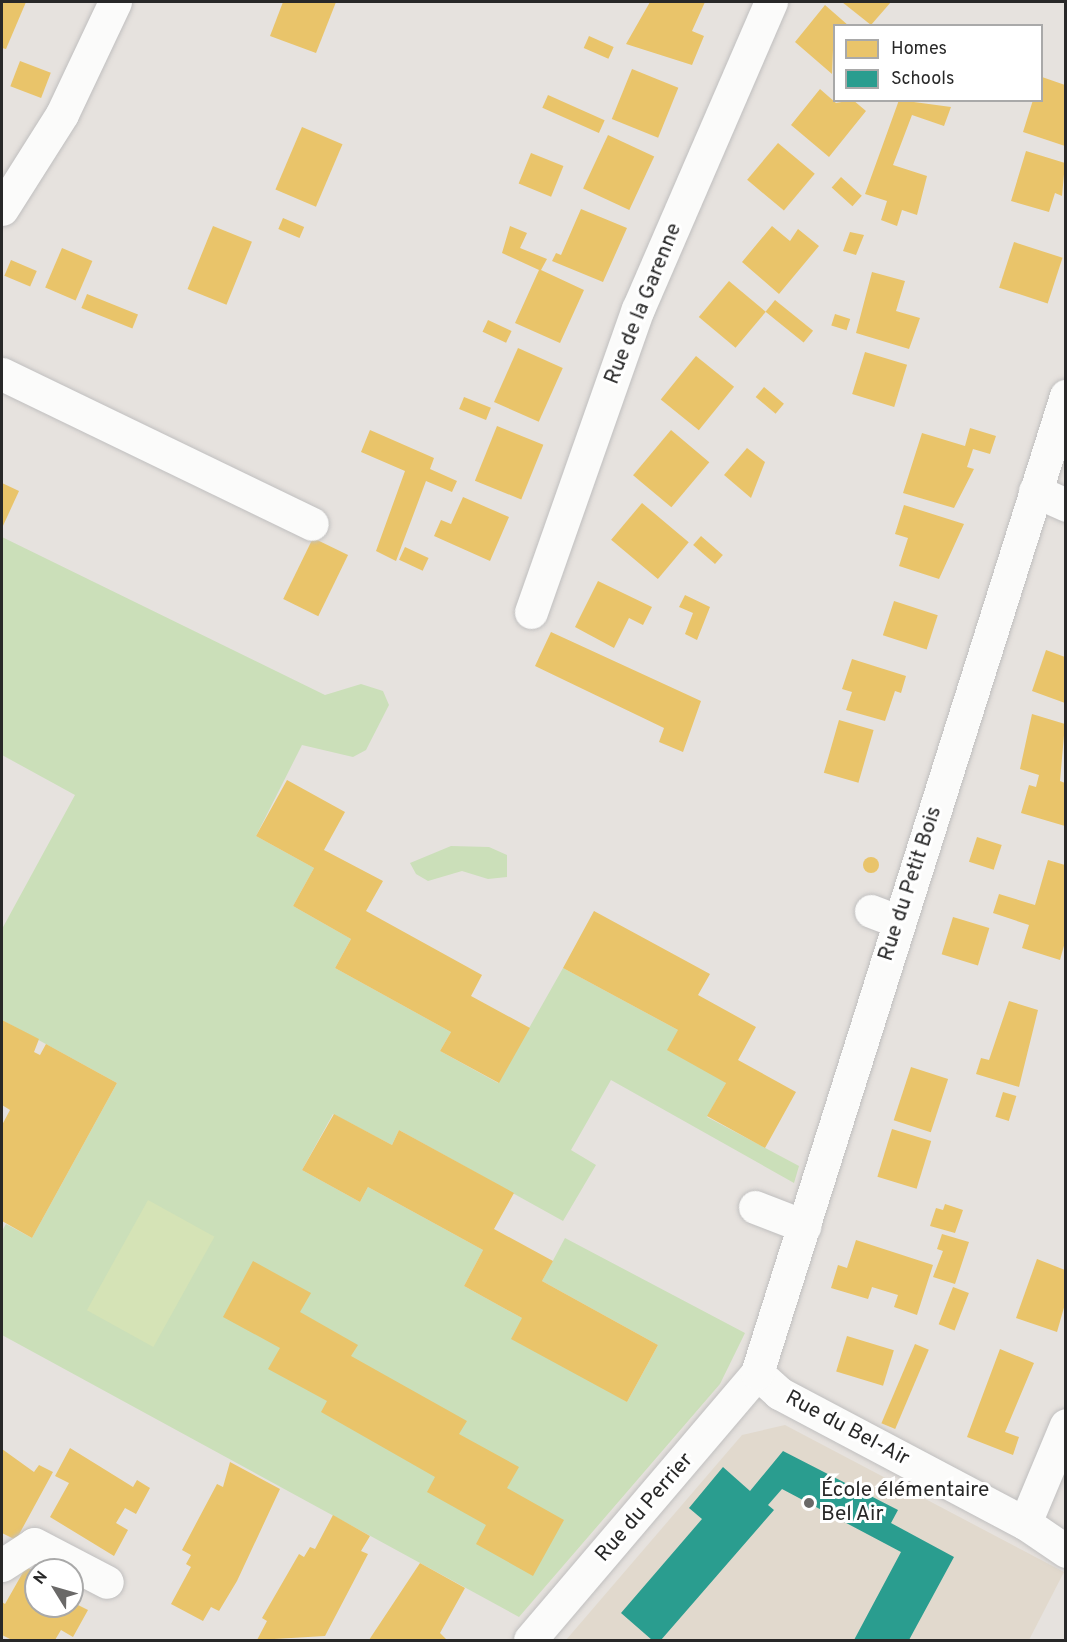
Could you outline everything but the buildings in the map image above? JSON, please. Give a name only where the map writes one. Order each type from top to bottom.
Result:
[{"type":"street","points":[[2,208],[62,114],[115,2]]},
{"type":"street","name":"Rue de la Garenne","points":[[531,612],[638,309],[771,2]]},
{"type":"street","points":[[2,374],[312,524]]},
{"type":"street","name":"Rue du Petit Bois","points":[[757,1373],[804,1226],[885,917],[1035,491],[1065,396]]},
{"type":"street","points":[[1035,491],[1065,505]]},
{"type":"street","points":[[755,1207],[804,1226]]},
{"type":"street","name":"Rue du Bel-Air","points":[[757,1373],[779,1393],[1025,1523],[1065,1551]]},
{"type":"street","name":"Rue du Perrier","points":[[530,1641],[757,1373]]},
{"type":"street","points":[[1025,1523],[1065,1425]]},
{"type":"street","points":[[2,1565],[34,1544],[106,1582]]},
{"type":"shaded area","name":"École élémentaire Bel Air","points":[[785,1425],[1064,1572],[1029,1640],[566,1640],[742,1435]]},
{"type":"green space","points":[[2,537],[325,695],[361,684],[383,691],[389,705],[366,750],[353,757],[302,745],[256,836],[314,868],[293,906],[351,939],[335,968],[451,1032],[440,1051],[498,1083],[563,968],[678,1030],[726,1083],[707,1117],[799,1166],[794,1183],[611,1080],[571,1150],[596,1165],[563,1221],[399,1130],[392,1145],[333,1114],[302,1170],[360,1202],[368,1187],[483,1250],[464,1286],[522,1318],[627,1402],[658,1345],[542,1281],[565,1238],[745,1333],[720,1384],[519,1617],[2,1335],[2,1231],[6,1224],[32,1238],[117,1083],[2,1020],[2,929],[75,795],[2,755]]},
{"type":"green space","points":[[451,846],[489,847],[507,855],[507,877],[488,879],[462,871],[428,881],[416,874],[410,863]]},
{"type":"green space","points":[[148,1200],[214,1237],[153,1347],[87,1310]]},
{"type":"place","name":"École élémentaire Bel Air","points":[[809,1503]]}]
